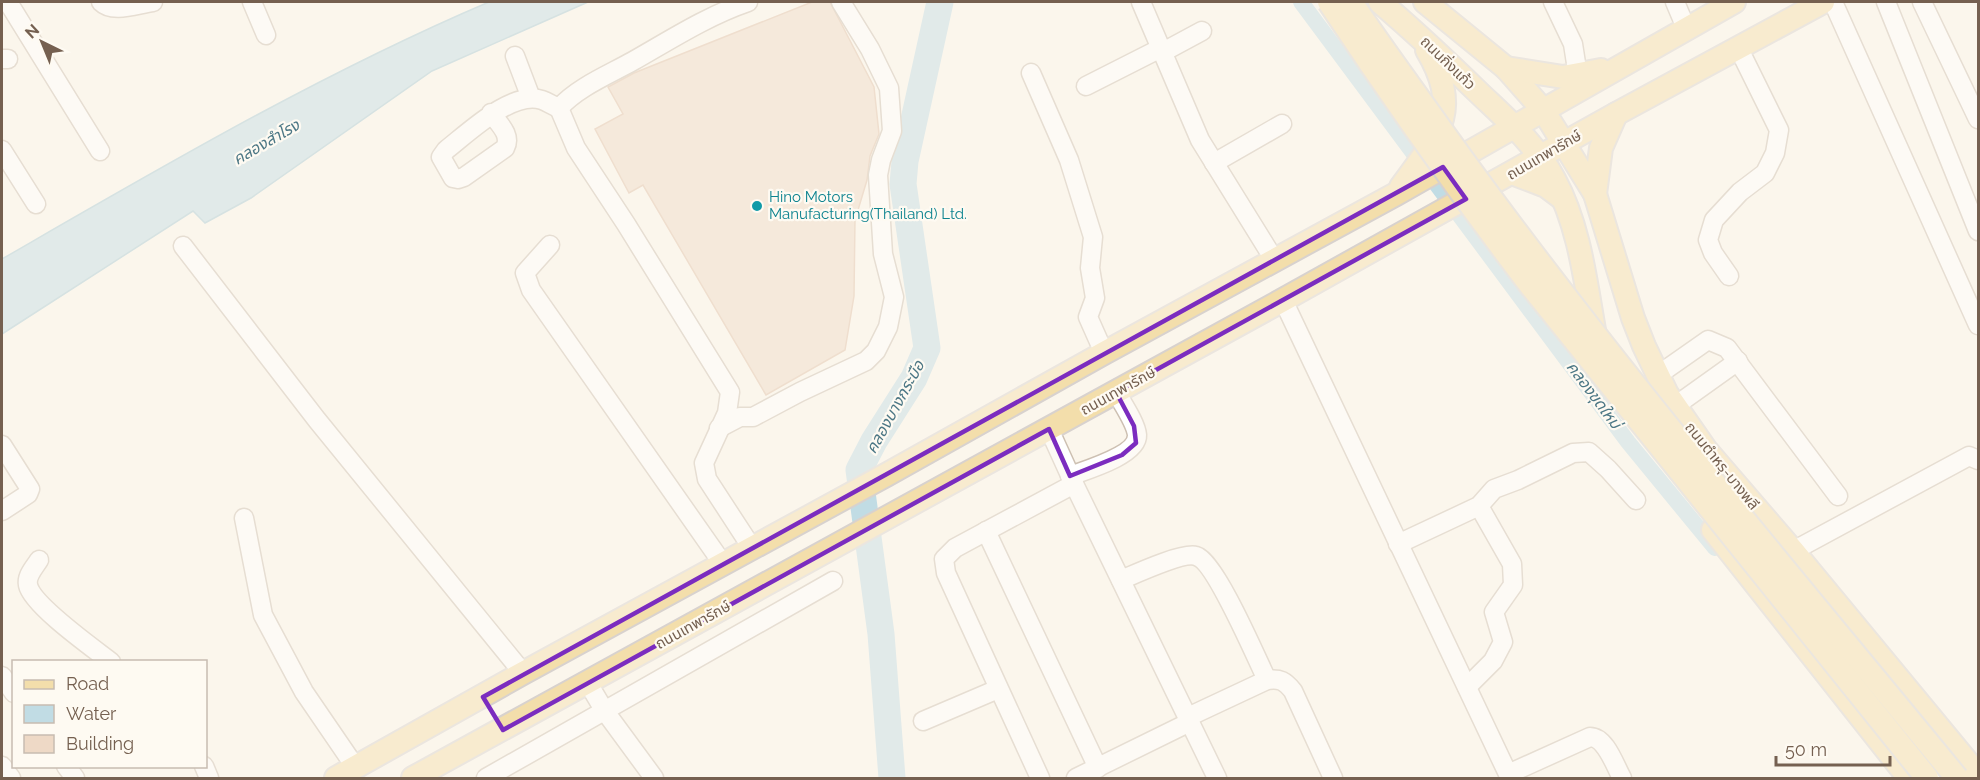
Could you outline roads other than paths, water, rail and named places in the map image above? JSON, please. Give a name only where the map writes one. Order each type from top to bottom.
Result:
[{"type":"main road","points":[[1329,2],[1384,85],[1531,286],[1927,778]]},
{"type":"main road","points":[[1351,2],[1462,159],[1619,366],[1958,778]]},
{"type":"main road","name":"ถนนกิ่งแก้ว","points":[[1380,2],[1419,35],[1504,132]]},
{"type":"main road","name":"ถนนกิ่งแก้ว","points":[[1425,2],[1506,68],[1544,110]]},
{"type":"main road","points":[[346,773],[1396,194],[1734,2]]},
{"type":"main road","name":"ถนนเทพารักษ์","points":[[413,778],[1823,2]]},
{"type":"main road","points":[[1396,194],[1433,143],[1443,121],[1444,95],[1438,71],[1419,35]]},
{"type":"main road","points":[[1506,68],[1563,77],[1578,76],[1631,62]]},
{"type":"main road","name":"ถนนตำหรุ-บางพลี","points":[[1544,110],[1595,194],[1644,346],[1675,406],[1706,450],[1793,551],[1978,776]]},
{"type":"main road","points":[[1595,194],[1601,148],[1616,114]]},
{"type":"main road","points":[[1504,132],[1540,157],[1555,180],[1574,228],[1585,273],[1603,371],[1626,418],[1909,778]]},
{"type":"main road","points":[[1512,173],[1546,186],[1562,198]]},
{"type":"main road","points":[[483,697],[503,730]]},
{"type":"street","points":[[8,2],[100,151]]},
{"type":"street","points":[[101,2],[107,7],[116,8],[153,2]]},
{"type":"street","points":[[252,2],[266,35]]},
{"type":"street","points":[[559,108],[567,99],[595,82],[724,10],[748,2]]},
{"type":"street","points":[[719,428],[740,417],[753,417],[866,361],[876,351],[888,327],[894,297],[883,254],[878,175],[892,131],[889,88],[870,49],[841,2]]},
{"type":"street","points":[[1141,2],[1200,140],[1275,261]]},
{"type":"street","points":[[1553,2],[1573,44],[1578,76]]},
{"type":"street","points":[[1675,2],[1686,28]]},
{"type":"street","points":[[1833,2],[1978,325]]},
{"type":"street","points":[[1886,2],[1978,231]]},
{"type":"street","points":[[1922,2],[1978,119]]},
{"type":"street","points":[[1086,86],[1202,31]]},
{"type":"street","points":[[1729,276],[1707,240],[1713,220],[1740,192],[1765,173],[1775,153],[1779,130],[1738,47]]},
{"type":"street","points":[[515,56],[531,98]]},
{"type":"street","points":[[1031,73],[1069,160],[1093,237],[1090,268],[1095,298],[1088,317],[1104,353]]},
{"type":"street","points":[[491,114],[531,98],[542,100],[559,108],[576,148],[730,392],[727,413],[704,463],[707,478],[752,548]]},
{"type":"street","points":[[1214,163],[1282,124]]},
{"type":"street","points":[[2,150],[36,204]]},
{"type":"street","points":[[550,245],[525,273],[531,290],[723,564]]},
{"type":"street","points":[[183,246],[317,420],[523,674]]},
{"type":"street","points":[[1283,300],[1509,776],[1590,737],[1596,737],[1602,742],[1622,778]]},
{"type":"street","points":[[1658,375],[1708,340],[1727,348],[1838,496]]},
{"type":"street","points":[[1675,406],[1738,361]]},
{"type":"street","points":[[1040,778],[946,573],[944,558],[955,548],[1072,480],[1122,455],[1136,443],[1137,436],[1134,426],[1116,392]]},
{"type":"street","points":[[1049,429],[1217,778]]},
{"type":"street","points":[[2,445],[30,489],[28,494],[2,512]]},
{"type":"street","points":[[1398,544],[1479,506],[1494,489],[1573,453],[1589,452],[1636,500]]},
{"type":"street","points":[[1793,551],[1969,456],[1978,460]]},
{"type":"street","points":[[1467,687],[1492,661],[1503,642],[1494,612],[1513,585],[1512,564],[1479,506]]},
{"type":"street","points":[[244,519],[263,615],[346,773]]},
{"type":"street","points":[[986,531],[1098,768]]},
{"type":"street","points":[[1121,580],[1181,556],[1194,555],[1205,561],[1218,580],[1267,680]]},
{"type":"street","points":[[39,560],[30,572],[28,585],[32,595],[56,619],[108,660]]},
{"type":"street","points":[[486,778],[833,581]]},
{"type":"street","points":[[2,676],[12,690]]},
{"type":"street","points":[[1076,778],[1267,680],[1278,679],[1286,682],[1293,691],[1334,778]]},
{"type":"street","points":[[588,683],[650,777]]},
{"type":"street","points":[[923,721],[998,688]]},
{"type":"street","points":[[2,766],[11,778]]},
{"type":"water","name":"คลองสำโรง","points":[[489,2],[588,2],[432,71],[251,198],[205,223],[193,211],[2,334],[2,259],[241,123],[364,60]]},
{"type":"waterway","name":"คลองบางกระบือ","points":[[892,778],[881,634],[859,470],[874,441],[914,378],[927,348],[903,184],[905,161],[940,2]]},
{"type":"waterway","name":"คลองขุดใหม่","points":[[1301,2],[1628,442],[1715,548]]},
{"type":"place","name":"Hino Motors Manufacturing(Thailand) Ltd.","points":[[757,206]]}]
